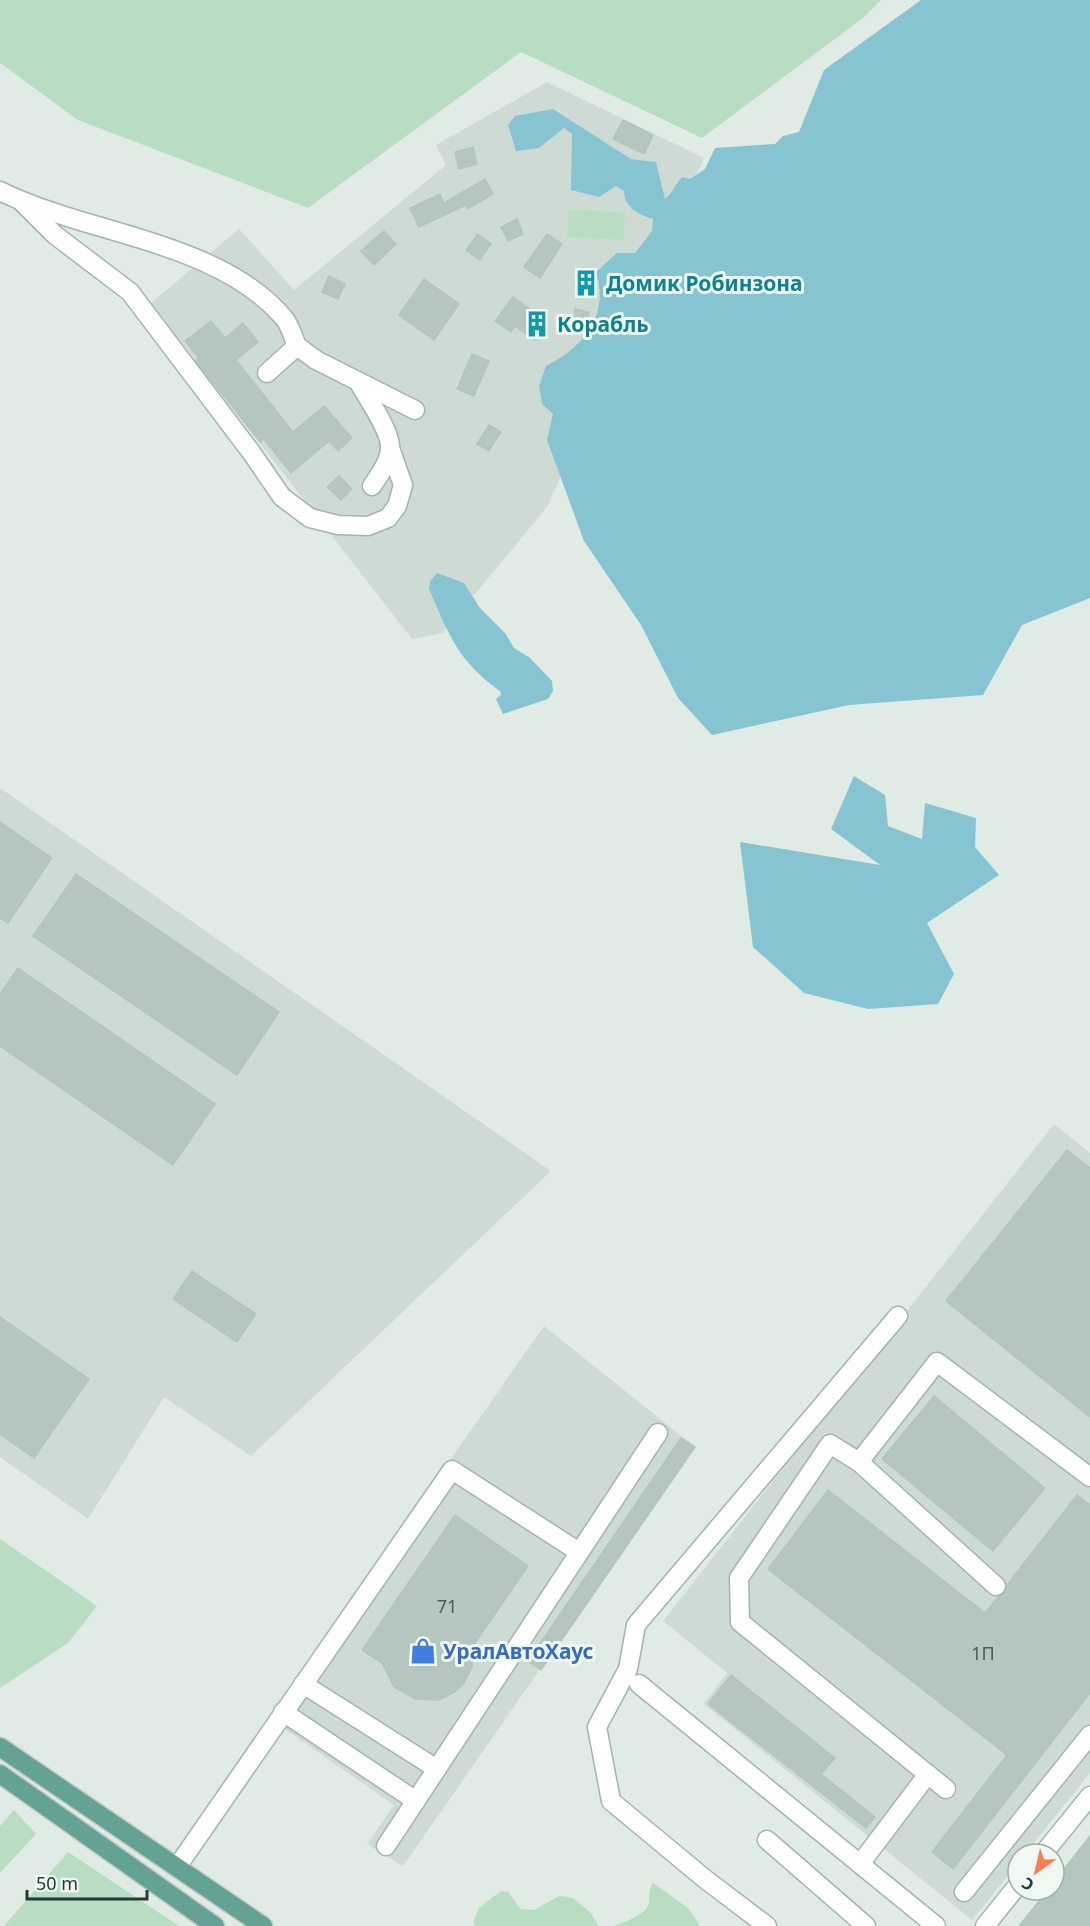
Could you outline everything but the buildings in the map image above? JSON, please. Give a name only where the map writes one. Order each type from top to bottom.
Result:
[{"type":"main road","points":[[0,1747],[263,1926]]},
{"type":"main road","points":[[0,1774],[215,1926]]},
{"type":"lane","points":[[0,191],[22,202],[159,244],[253,288],[285,318],[297,346],[316,360],[415,410]]},
{"type":"lane","points":[[22,202],[55,234],[130,292],[251,452],[282,497],[310,518],[338,525],[368,526],[388,518],[397,506],[403,485],[387,434],[358,381]]},
{"type":"lane","points":[[267,373],[297,346]]},
{"type":"lane","points":[[372,486],[385,465],[390,448]]},
{"type":"lane","points":[[767,1926],[705,1879],[611,1800],[597,1727],[628,1669],[636,1625],[898,1316]]},
{"type":"lane","points":[[859,1462],[937,1362],[1090,1477]]},
{"type":"lane","points":[[386,1846],[658,1433]]},
{"type":"lane","points":[[946,1789],[740,1622],[739,1578],[831,1444],[859,1462],[996,1586]]},
{"type":"lane","points":[[177,1867],[452,1470],[579,1552]]},
{"type":"lane","points":[[303,1684],[437,1769]]},
{"type":"lane","points":[[639,1684],[936,1926]]},
{"type":"lane","points":[[283,1712],[416,1801]]},
{"type":"lane","points":[[964,1892],[1090,1736]]},
{"type":"lane","points":[[860,1864],[928,1774]]},
{"type":"lane","points":[[1053,1842],[1090,1796]]},
{"type":"lane","points":[[767,1840],[866,1926]]},
{"type":"lane","points":[[985,1926],[1006,1900]]},
{"type":"shaded area","points":[[547,82],[704,158],[547,507],[443,633],[412,639],[151,303],[239,229],[294,290],[446,165],[436,145]]},
{"type":"shaded area","points":[[0,788],[551,1171],[251,1456],[164,1397],[88,1519],[0,1457]]},
{"type":"shaded area","points":[[1054,1124],[1090,1153],[1090,1773],[1035,1842],[1006,1842],[1006,1878],[972,1920],[704,1704],[727,1673],[663,1621]]},
{"type":"shaded area","points":[[544,1326],[695,1447],[403,1866],[367,1844],[394,1805],[269,1718]]},
{"type":"green space","points":[[0,0],[881,0],[863,18],[702,138],[521,52],[308,208],[78,120],[0,63]]},
{"type":"green space","points":[[569,209],[625,213],[624,240],[567,237]]},
{"type":"green space","points":[[0,1539],[97,1606],[68,1643],[0,1688]]},
{"type":"green space","points":[[14,1810],[36,1834],[0,1873],[0,1826]]},
{"type":"green space","points":[[68,1852],[179,1926],[4,1926]]},
{"type":"green space","points":[[653,1883],[688,1908],[700,1926],[614,1926],[645,1911]]},
{"type":"green space","points":[[501,1891],[508,1892],[521,1909],[534,1910],[559,1896],[573,1898],[590,1912],[599,1926],[475,1926],[473,1922],[479,1908]]},
{"type":"water","points":[[921,0],[1090,0],[1090,598],[1022,625],[983,695],[849,705],[712,735],[678,698],[641,625],[584,541],[547,440],[553,414],[542,404],[539,386],[546,366],[582,340],[596,316],[599,288],[596,272],[617,253],[635,253],[652,231],[653,219],[634,210],[627,202],[624,191],[616,186],[599,197],[571,190],[572,134],[564,128],[539,148],[516,151],[508,125],[515,116],[553,109],[631,159],[656,162],[665,199],[682,177],[690,179],[705,169],[715,148],[775,144],[783,136],[799,132],[824,70]]},
{"type":"water","points":[[437,573],[464,583],[480,608],[505,633],[514,648],[530,658],[552,681],[553,691],[548,699],[503,714],[496,699],[501,695],[500,691],[464,658],[449,634],[429,589],[430,581]]},
{"type":"water","points":[[854,776],[885,795],[888,826],[922,839],[925,803],[976,818],[975,847],[999,875],[927,923],[954,974],[938,1004],[868,1009],[804,993],[753,947],[740,842],[880,865],[831,829]]},
{"type":"place","name":"Домик Робинзона","points":[[586,283]]},
{"type":"place","name":"Корабль","points":[[537,324]]},
{"type":"place","name":"УралАвтоХаус","points":[[423,1651]]}]
